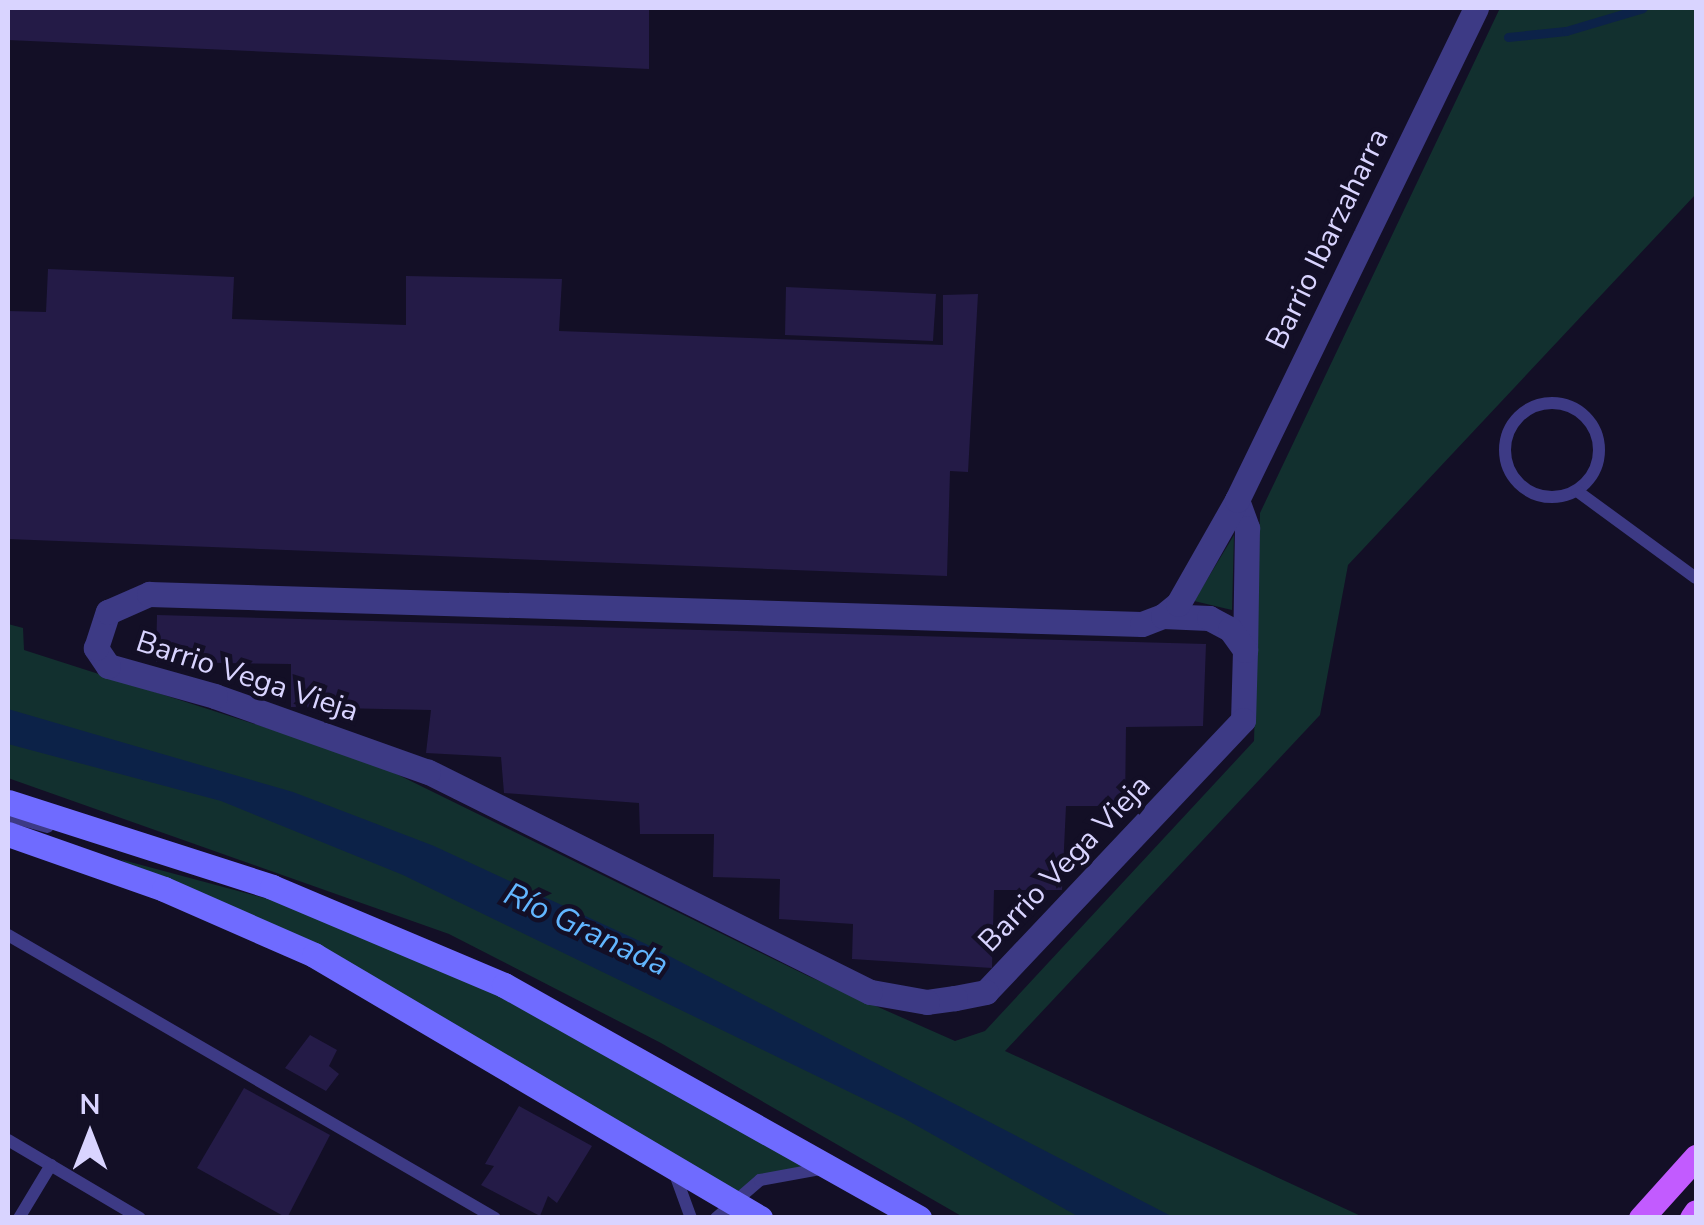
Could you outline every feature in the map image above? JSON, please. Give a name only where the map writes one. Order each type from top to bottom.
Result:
[{"type":"main road","points":[[1642,1218],[1696,1157]]},
{"type":"street","name":"Barrio Ibarzaharra","points":[[1238,500],[1476,8]]},
{"type":"street","points":[[1163,616],[1178,604],[1238,500]]},
{"type":"street","name":"Barrio Vega Vieja","points":[[1238,500],[1247,528],[1243,720],[1234,735],[986,992],[928,1002],[870,992],[841,979],[428,772],[216,696],[108,666],[96,648],[108,612],[149,594],[1142,624],[1163,616],[1209,618],[1230,629],[1244,650]]},
{"type":"street","points":[[8,802],[272,887],[504,985],[918,1218]]},
{"type":"street","points":[[8,834],[164,889],[314,956],[666,1162],[724,1209],[760,1218]]},
{"type":"lane","points":[[1577,491],[1596,468],[1593,426],[1571,406],[1528,410],[1508,432],[1511,475],[1548,498],[1577,491],[1696,578]]},
{"type":"lane","points":[[8,816],[219,880],[272,887]]},
{"type":"lane","points":[[8,935],[495,1218]]},
{"type":"lane","points":[[8,1140],[140,1218]]},
{"type":"lane","points":[[666,1162],[684,1188],[691,1218]]},
{"type":"lane","points":[[19,1218],[50,1165]]},
{"type":"lane","points":[[724,1209],[786,1171],[832,1170]]},
{"type":"green space","points":[[1500,8],[1696,8],[1696,194],[1348,565],[1320,715],[1005,1051],[1363,1217],[963,1217],[661,1043],[449,934],[8,778],[8,624],[23,628],[24,650],[370,761],[808,976],[955,1041],[985,1031],[1254,741],[1260,513]]},
{"type":"green space","points":[[1234,535],[1232,610],[1194,601]]},
{"type":"green space","points":[[119,859],[376,928],[832,1169],[786,1171],[731,1200],[370,984]]},
{"type":"water","name":"Río Granada","points":[[8,709],[293,792],[434,846],[646,944],[1173,1217],[1079,1217],[905,1119],[403,875],[221,801],[8,744]]},
{"type":"building","points":[[8,8],[649,8],[649,69],[8,40]]},
{"type":"building","points":[[48,269],[234,277],[232,319],[406,325],[406,276],[562,279],[559,331],[943,345],[943,295],[978,294],[968,472],[950,471],[947,576],[8,539],[8,311],[46,312]]},
{"type":"building","points":[[786,287],[936,294],[933,341],[785,335]]},
{"type":"building","points":[[157,615],[1206,644],[1203,726],[1126,727],[1125,806],[1066,806],[1062,890],[994,890],[992,968],[852,959],[853,924],[779,919],[780,879],[713,877],[714,834],[640,834],[639,803],[504,793],[501,757],[426,753],[431,710],[291,707],[291,664],[156,662]]},
{"type":"building","points":[[310,1035],[337,1050],[329,1066],[339,1074],[326,1091],[285,1068]]},
{"type":"building","points":[[244,1088],[330,1135],[287,1218],[197,1168]]},
{"type":"building","points":[[519,1106],[592,1146],[557,1203],[548,1196],[540,1216],[481,1185],[494,1166],[485,1164]]},
{"type":"waterway","points":[[1508,37],[1566,31],[1643,8]]}]
